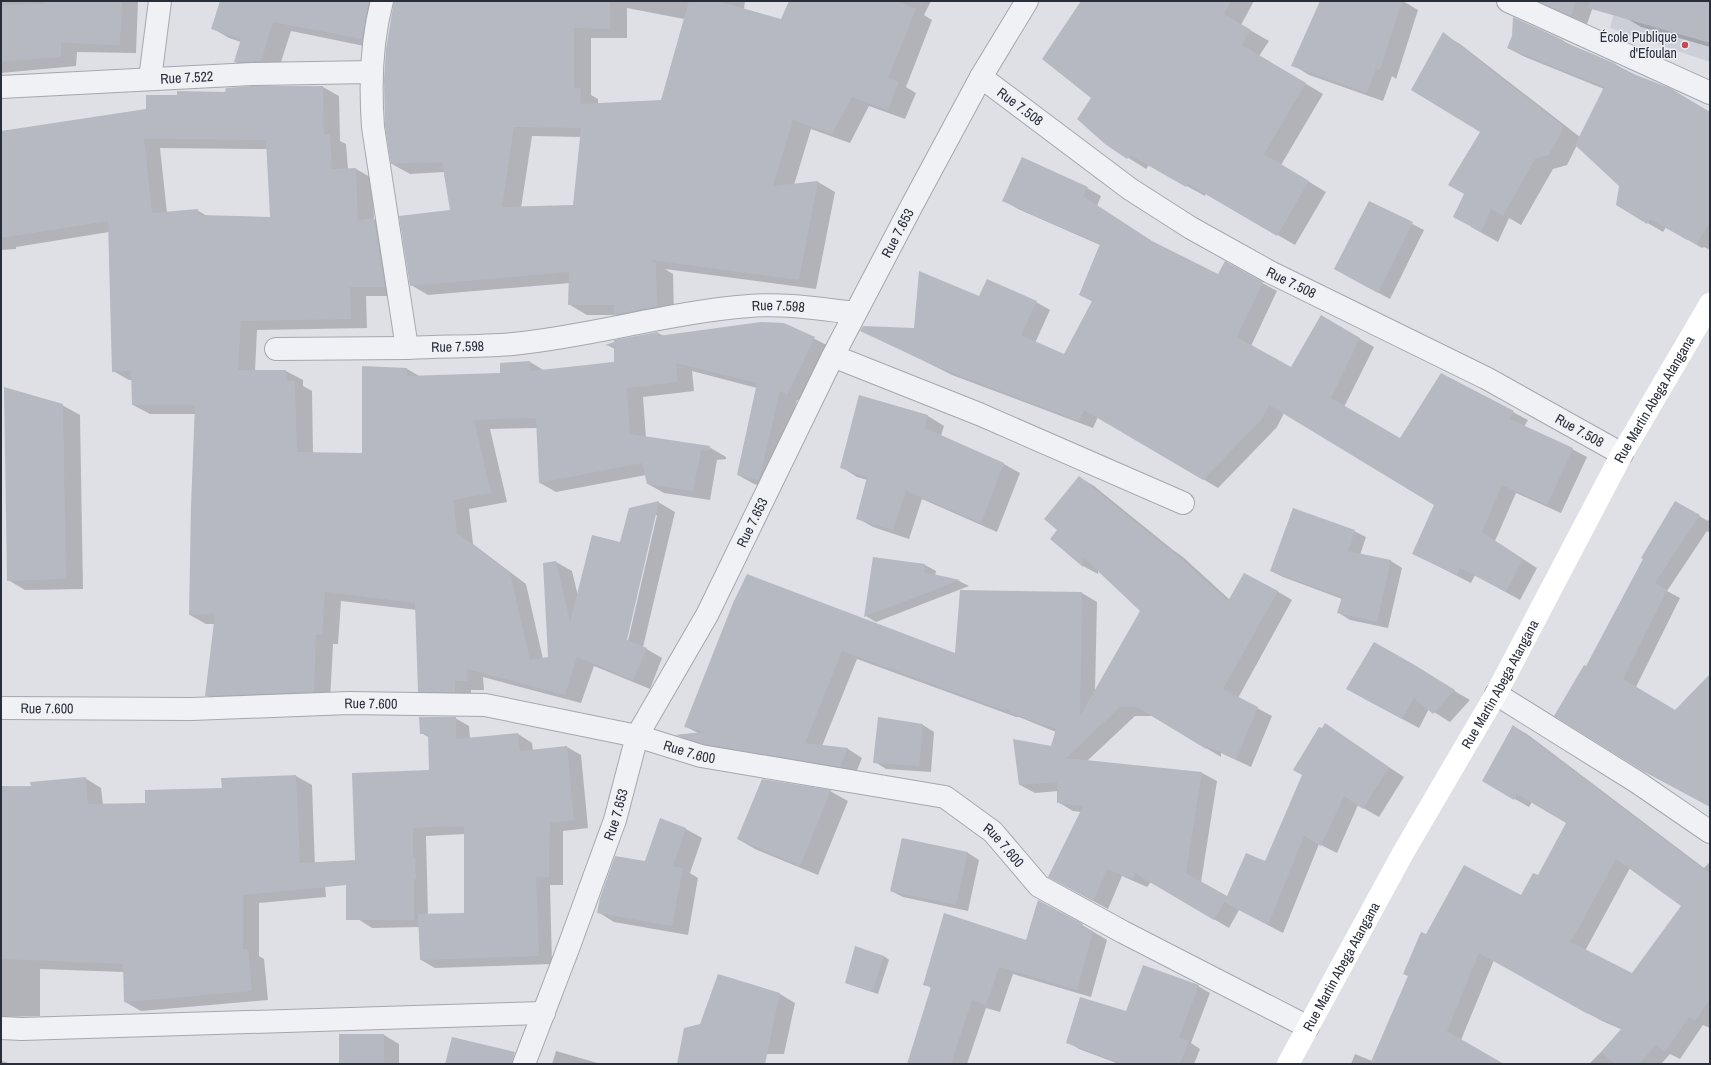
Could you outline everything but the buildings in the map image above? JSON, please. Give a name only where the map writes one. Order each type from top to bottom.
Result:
[{"type":"main road","name":"Rue Martin Abega Atangana","points":[[1288,1064],[1403,854],[1496,694],[1622,454],[1710,304]]},
{"type":"street","points":[[150,78],[160,1]]},
{"type":"street","points":[[382,1],[378,18],[372,72],[371,98],[374,127],[408,348]]},
{"type":"street","name":"Rue 7.653","points":[[524,1064],[615,820],[636,736],[707,615],[855,313],[981,77],[1027,1]]},
{"type":"street","points":[[1508,1],[1710,93]]},
{"type":"street","name":"Rue 7.522","points":[[1,86],[252,74],[372,72]]},
{"type":"street","name":"Rue 7.508","points":[[981,77],[1130,188],[1191,228],[1270,272],[1486,378],[1622,454]]},
{"type":"street","name":"Rue 7.598","points":[[276,349],[408,348],[513,344],[599,331],[674,316],[750,306],[798,306],[855,313]]},
{"type":"street","points":[[833,356],[979,414],[1183,503]]},
{"type":"street","points":[[1496,694],[1637,782],[1710,832]]},
{"type":"street","name":"Rue 7.600","points":[[1,708],[192,709],[349,703],[484,705],[636,736],[701,756],[945,797],[992,832],[1039,886],[1123,932],[1308,1027]]},
{"type":"street","points":[[1,1028],[22,1029],[544,1013]]},
{"type":"shaded area","name":"École Publique d'Efoulan","points":[[1617,1],[1710,1],[1710,62],[1610,28]]},
{"type":"place","name":"École Publique d'Efoulan","points":[[1685,45]]}]
